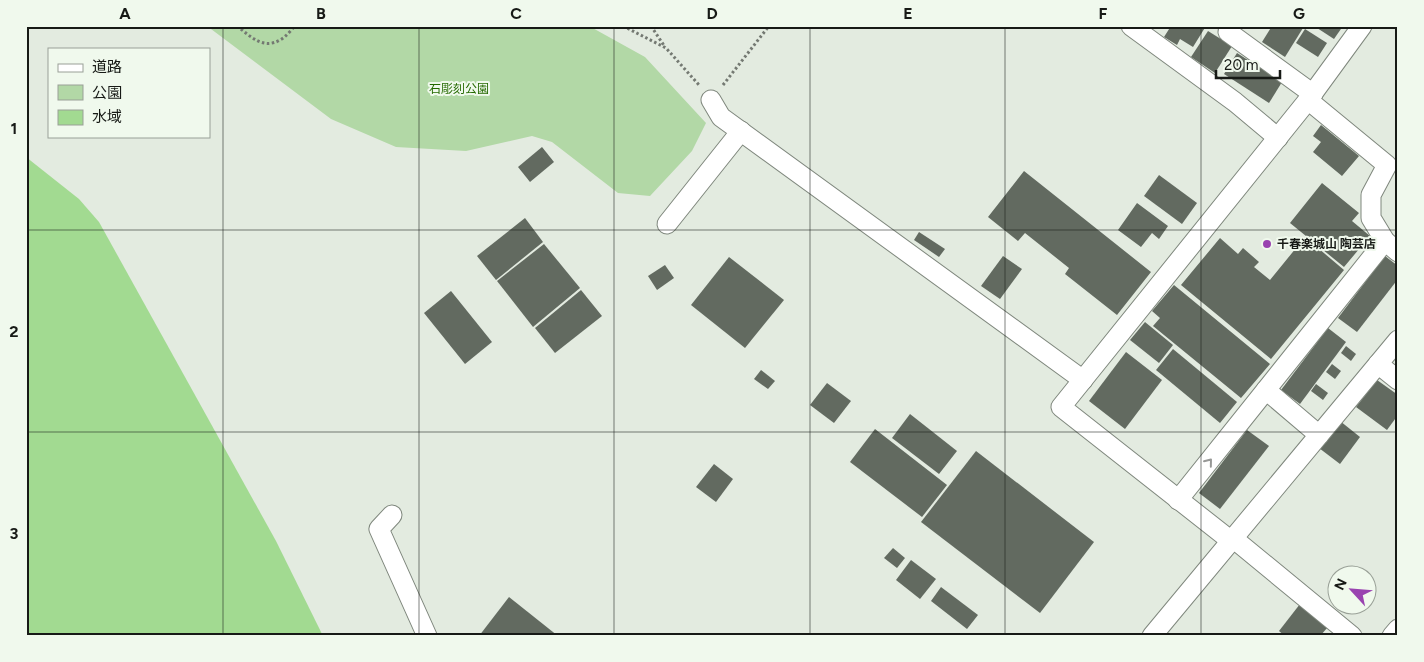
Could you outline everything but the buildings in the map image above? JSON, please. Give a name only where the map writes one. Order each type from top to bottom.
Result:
[{"type":"street","points":[[1131,26],[1234,102],[1278,138]]},
{"type":"street","points":[[1352,636],[1232,539],[1178,500],[1061,407],[1311,97],[1362,26]]},
{"type":"street","points":[[1178,500],[1266,390],[1391,247],[1371,218],[1371,195],[1387,165],[1311,97],[1228,32]]},
{"type":"street","points":[[711,100],[721,117],[1083,380]]},
{"type":"street","points":[[667,224],[741,132]]},
{"type":"street","points":[[1152,636],[1398,340]]},
{"type":"street","points":[[1378,364],[1398,380]]},
{"type":"street","points":[[1266,390],[1319,435]]},
{"type":"street","points":[[392,515],[379,529],[427,636]]},
{"type":"street","points":[[1392,636],[1398,629]]},
{"type":"path","points":[[237,26],[252,39],[266,44],[280,40],[295,26]]},
{"type":"path","points":[[623,26],[666,48]]},
{"type":"path","points":[[651,26],[666,48],[711,100],[769,26]]},
{"type":"green space","name":"石彫刻公園","points":[[207,26],[589,26],[645,57],[706,123],[692,151],[650,196],[618,193],[552,142],[532,136],[466,151],[396,147],[331,119]]},
{"type":"water","points":[[26,157],[79,199],[99,222],[276,541],[323,636],[26,636]]},
{"type":"place","name":"千春楽城山 陶芸店","points":[[1267,244]]}]
